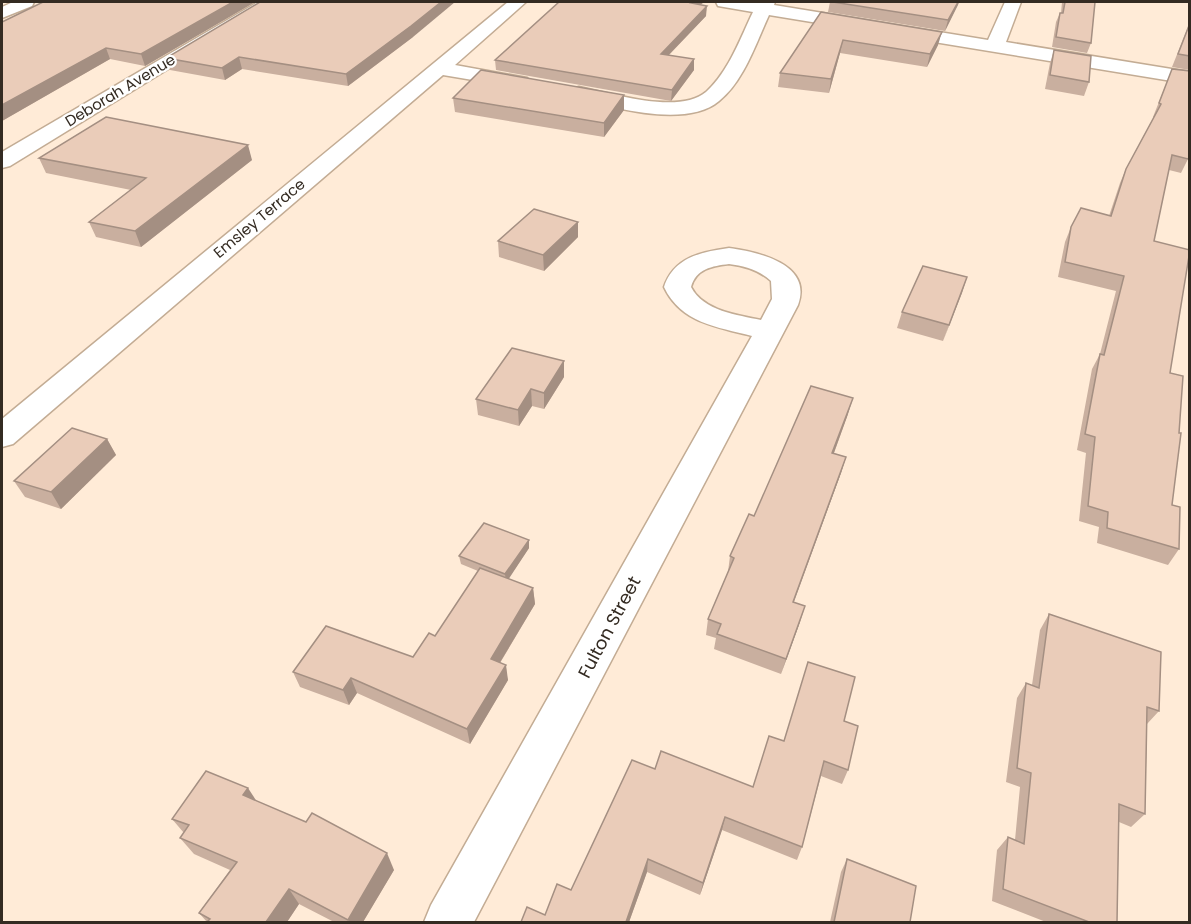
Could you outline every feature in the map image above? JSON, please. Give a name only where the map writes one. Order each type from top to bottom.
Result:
[{"type":"street","points":[[2,13],[26,2]]},
{"type":"street","name":"Deborah Avenue","points":[[2,161],[269,2]]},
{"type":"street","name":"Emsley Terrace","points":[[2,436],[518,2]]},
{"type":"street","points":[[724,2],[765,5],[1190,78]]},
{"type":"street","points":[[995,46],[1013,2]]},
{"type":"street","points":[[565,90],[669,108],[693,107],[703,103],[716,92],[738,61],[765,5]]},
{"type":"street","points":[[438,68],[542,86]]},
{"type":"street","name":"Fulton Street","points":[[448,922],[769,331]]},
{"type":"building","points":[[43,2],[233,2],[141,54],[106,48],[2,105],[2,22]]},
{"type":"building","points":[[260,2],[441,2],[346,74],[239,57],[222,68],[166,58]]},
{"type":"building","points":[[559,2],[693,2],[691,3],[707,6],[661,54],[694,59],[672,90],[495,60]]},
{"type":"building","points":[[833,2],[958,2],[948,20]]},
{"type":"building","points":[[1065,2],[1095,2],[1091,43],[1056,37],[1060,13],[1063,13]]},
{"type":"building","points":[[821,12],[942,32],[930,54],[843,40],[831,79],[780,73]]},
{"type":"building","points":[[1190,23],[1190,56],[1178,54]]},
{"type":"building","points":[[1054,50],[1091,56],[1089,82],[1050,75]]},
{"type":"building","points":[[1172,69],[1190,71],[1190,155],[1188,159],[1172,155],[1154,241],[1190,250],[1170,373],[1183,376],[1179,433],[1181,433],[1172,505],[1180,507],[1179,549],[1107,528],[1108,512],[1088,506],[1095,437],[1085,434],[1100,354],[1104,355],[1124,276],[1065,262],[1071,227],[1081,208],[1111,216],[1126,169],[1161,104],[1159,103]]},
{"type":"building","points":[[481,70],[624,95],[604,123],[453,98]]},
{"type":"building","points":[[106,117],[248,145],[135,231],[89,222],[146,178],[39,158]]},
{"type":"building","points":[[534,209],[578,222],[543,255],[498,241]]},
{"type":"building","points":[[923,266],[967,277],[949,325],[902,312]]},
{"type":"building","points":[[512,348],[564,361],[544,393],[531,389],[518,410],[476,399]]},
{"type":"building","points":[[811,386],[853,398],[832,453],[846,457],[793,602],[805,606],[786,659],[717,634],[721,624],[708,619],[734,558],[730,556],[749,514],[754,516]]},
{"type":"building","points":[[72,428],[107,439],[51,492],[14,481]]},
{"type":"building","points":[[484,523],[529,540],[505,574],[459,556]]},
{"type":"building","points":[[480,568],[533,588],[491,659],[506,665],[467,729],[351,678],[343,690],[293,672],[326,626],[413,657],[429,633],[435,636]]},
{"type":"building","points":[[1049,614],[1161,652],[1159,711],[1147,707],[1145,814],[1119,804],[1117,922],[1089,922],[1003,889],[1008,837],[1024,844],[1031,773],[1017,768],[1026,683],[1039,688]]},
{"type":"building","points":[[808,662],[855,677],[844,721],[858,726],[848,770],[824,761],[802,847],[725,817],[703,883],[648,859],[626,922],[521,922],[527,907],[545,915],[557,884],[571,890],[632,760],[655,769],[661,751],[753,787],[769,736],[784,741]]},
{"type":"building","points":[[206,771],[248,788],[243,795],[306,822],[312,813],[387,853],[348,920],[289,889],[266,922],[207,922],[210,919],[199,913],[237,862],[180,838],[189,825],[172,819]]},
{"type":"building","points":[[847,859],[916,886],[910,922],[834,922]]}]
